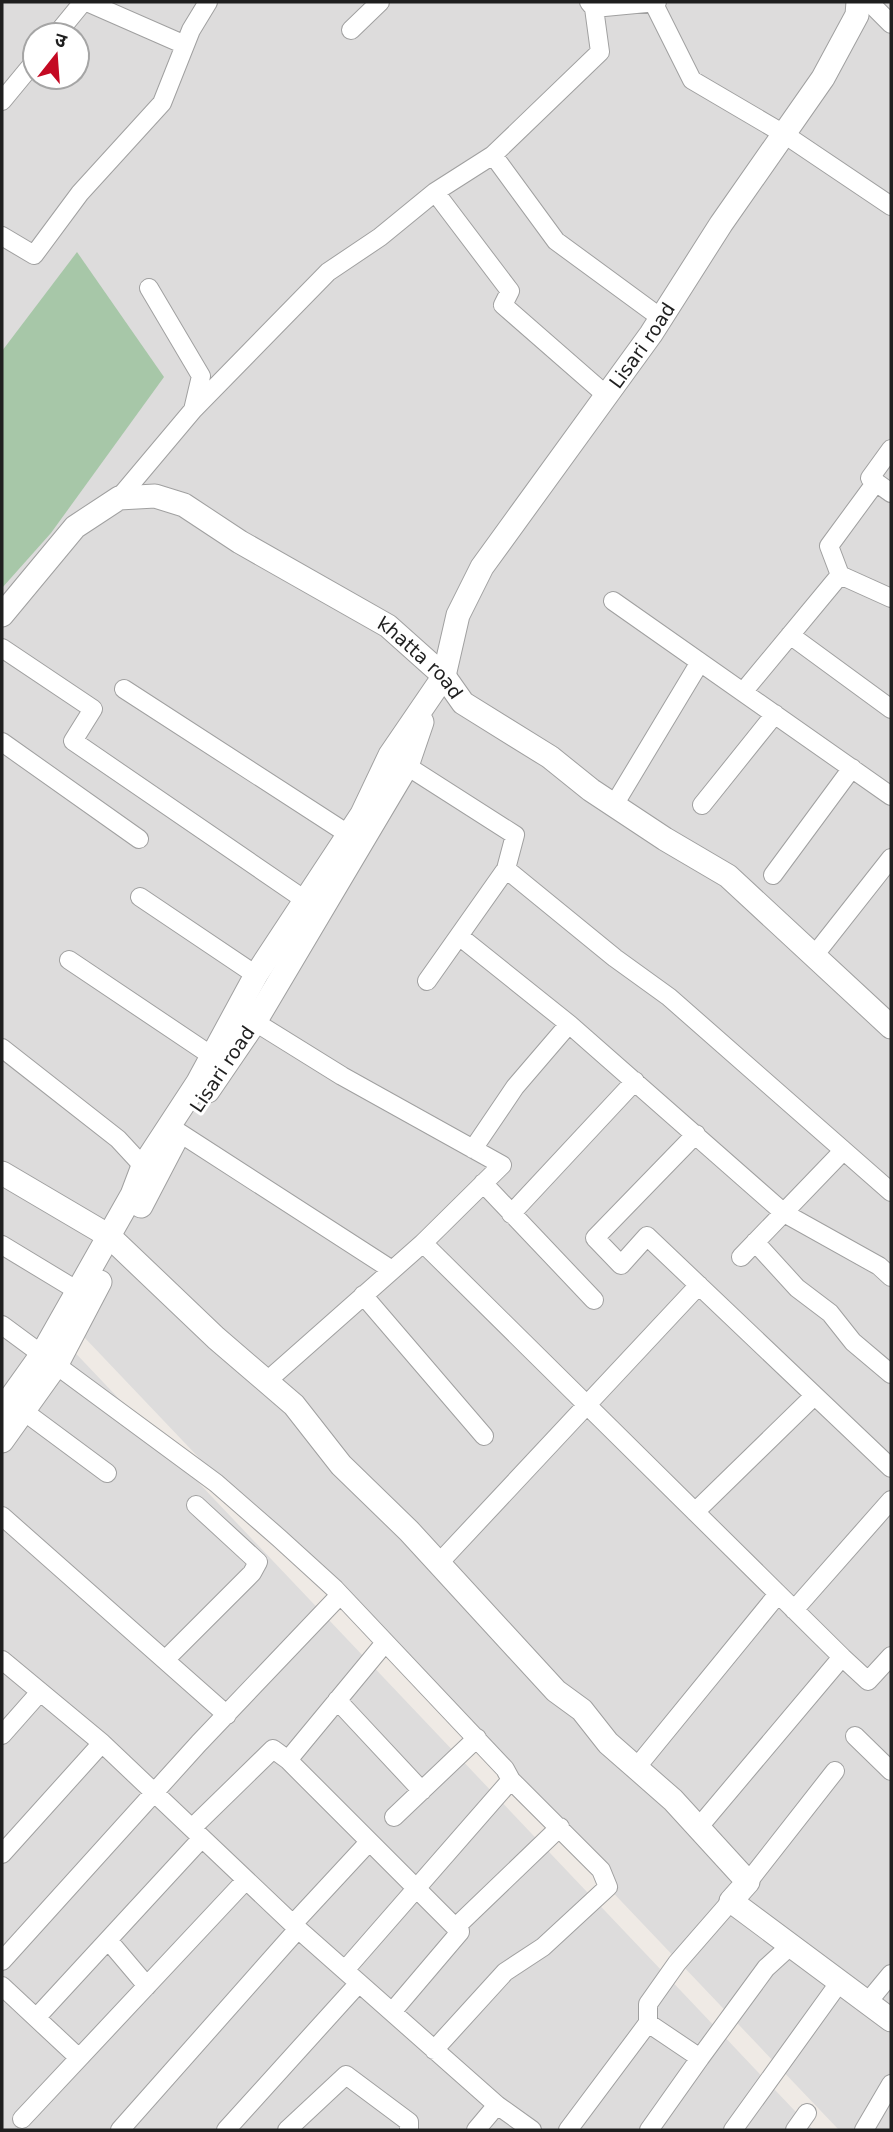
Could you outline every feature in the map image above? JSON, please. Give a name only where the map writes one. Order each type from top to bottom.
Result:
[{"type":"street","points":[[68,21],[85,2],[185,45]]},
{"type":"street","points":[[2,236],[34,255],[80,193],[162,103],[185,45],[208,2]]},
{"type":"street","points":[[351,30],[380,2]]},
{"type":"street","points":[[2,615],[75,527],[119,498],[193,410],[328,272],[380,237],[435,192],[493,155],[600,51],[592,5],[655,2],[692,80],[784,134],[891,206]]},
{"type":"street","name":"Lisari road","points":[[50,1359],[78,1291],[114,1241],[143,1166],[174,1129],[246,1016],[399,761],[438,684],[458,615],[482,567],[661,318],[822,78],[857,15],[858,2]]},
{"type":"street","points":[[869,2],[891,24]]},
{"type":"street","points":[[2,101],[21,78]]},
{"type":"street","points":[[493,155],[556,241],[661,318]]},
{"type":"street","points":[[435,192],[510,291],[503,306],[606,395]]},
{"type":"street","points":[[149,288],[201,376],[193,410]]},
{"type":"street","points":[[891,449],[870,478],[891,493]]},
{"type":"street","points":[[876,482],[829,547],[840,575],[891,598]]},
{"type":"street","name":"khatta road","points":[[119,498],[155,496],[184,505],[240,542],[388,625],[438,684],[463,703],[550,757],[614,805],[728,876],[891,1027]]},
{"type":"street","points":[[743,692],[840,575]]},
{"type":"street","points":[[613,601],[891,796]]},
{"type":"street","points":[[790,635],[891,709]]},
{"type":"street","points":[[2,648],[93,709],[73,741],[305,901]]},
{"type":"street","points":[[614,805],[700,662]]},
{"type":"street","points":[[124,688],[348,834]]},
{"type":"street","points":[[702,805],[775,714]]},
{"type":"street","points":[[2,743],[139,839]]},
{"type":"street","points":[[399,761],[514,835],[506,869],[427,981]]},
{"type":"street","name":"Lisari road","points":[[2,1441],[11,1407],[50,1359],[212,1056],[246,1016],[256,975],[399,761]]},
{"type":"street","points":[[773,875],[852,768]]},
{"type":"street","points":[[813,957],[891,858]]},
{"type":"street","points":[[506,869],[615,958],[669,997],[891,1192]]},
{"type":"street","points":[[140,897],[256,975]]},
{"type":"street","points":[[459,936],[569,1024],[784,1213],[879,1266],[891,1277]]},
{"type":"street","points":[[69,960],[212,1056]]},
{"type":"street","points":[[246,1016],[342,1076],[502,1164],[423,1243],[267,1381]]},
{"type":"street","points":[[473,1149],[515,1087],[569,1024]]},
{"type":"street","points":[[2,1048],[118,1139],[143,1166]]},
{"type":"street","points":[[511,1214],[635,1081]]},
{"type":"street","points":[[174,1129],[392,1270]]},
{"type":"street","points":[[696,1134],[595,1238],[621,1265],[647,1236],[891,1468]]},
{"type":"street","points":[[741,1257],[843,1151]]},
{"type":"street","points":[[2,1173],[114,1241],[294,1405],[341,1465],[382,1502],[556,1691],[582,1710],[608,1743],[673,1800],[748,1882]]},
{"type":"street","points":[[483,1183],[594,1300]]},
{"type":"street","points":[[755,1242],[797,1288],[830,1314],[853,1342],[891,1374]]},
{"type":"street","points":[[423,1243],[868,1681],[891,1656]]},
{"type":"street","points":[[2,1245],[78,1291]]},
{"type":"street","points":[[439,1563],[699,1285]]},
{"type":"street","points":[[363,1296],[484,1436]]},
{"type":"street","points":[[2,1325],[216,1483],[340,1595],[384,1644],[477,1738],[512,1780],[601,1870],[608,1886],[543,1947],[505,1972],[434,2050]]},
{"type":"street","points":[[695,1512],[814,1396]]},
{"type":"street","points":[[11,1407],[107,1473]]},
{"type":"street","points":[[794,1609],[891,1500]]},
{"type":"street","points":[[165,1660],[252,1573],[258,1562],[196,1505]]},
{"type":"street","points":[[2,1516],[227,1715]]},
{"type":"street","points":[[636,1768],[778,1594]]},
{"type":"street","points":[[2,1961],[154,1793],[340,1595]]},
{"type":"street","points":[[288,1760],[384,1644]]},
{"type":"street","points":[[698,1828],[842,1657]]},
{"type":"street","points":[[2,1660],[102,1743],[295,1927],[497,2105],[531,2130]]},
{"type":"street","points":[[2,1735],[40,1692]]},
{"type":"street","points":[[337,1700],[422,1791]]},
{"type":"street","points":[[855,1736],[891,1771]]},
{"type":"street","points":[[394,1817],[477,1738]]},
{"type":"street","points":[[2,1854],[102,1743]]},
{"type":"street","points":[[36,2018],[108,1940],[197,1833],[273,1749],[288,1760],[460,1932]]},
{"type":"street","points":[[568,2130],[648,2023],[648,2004],[677,1963],[748,1882],[835,1771]]},
{"type":"street","points":[[345,1970],[512,1780]]},
{"type":"street","points":[[392,2012],[460,1932],[459,1924],[560,1827]]},
{"type":"street","points":[[120,2130],[369,1842]]},
{"type":"street","points":[[22,2119],[246,1880]]},
{"type":"street","points":[[731,1900],[789,1947],[891,2020]]},
{"type":"street","points":[[108,1940],[147,1986]]},
{"type":"street","points":[[649,2130],[766,1968],[789,1947]]},
{"type":"street","points":[[867,2003],[891,1974]]},
{"type":"street","points":[[226,2130],[359,1983]]},
{"type":"street","points":[[733,2130],[839,1983]]},
{"type":"street","points":[[2,1986],[79,2058]]},
{"type":"street","points":[[648,2023],[700,2058]]},
{"type":"street","points":[[293,2129],[345,2075],[409,2122],[409,2130]]},
{"type":"street","points":[[864,2130],[891,2084]]},
{"type":"street","points":[[476,2130],[497,2105]]},
{"type":"street","points":[[795,2130],[807,2113]]},
{"type":"shaded area","points":[[2,2],[891,2],[891,2130],[839,2130],[64,1316],[2,1407]]},
{"type":"shaded area","points":[[65,1342],[813,2130],[2,2130],[2,1431]]},
{"type":"green space","points":[[77,252],[164,377],[51,533],[2,588],[2,351]]}]
